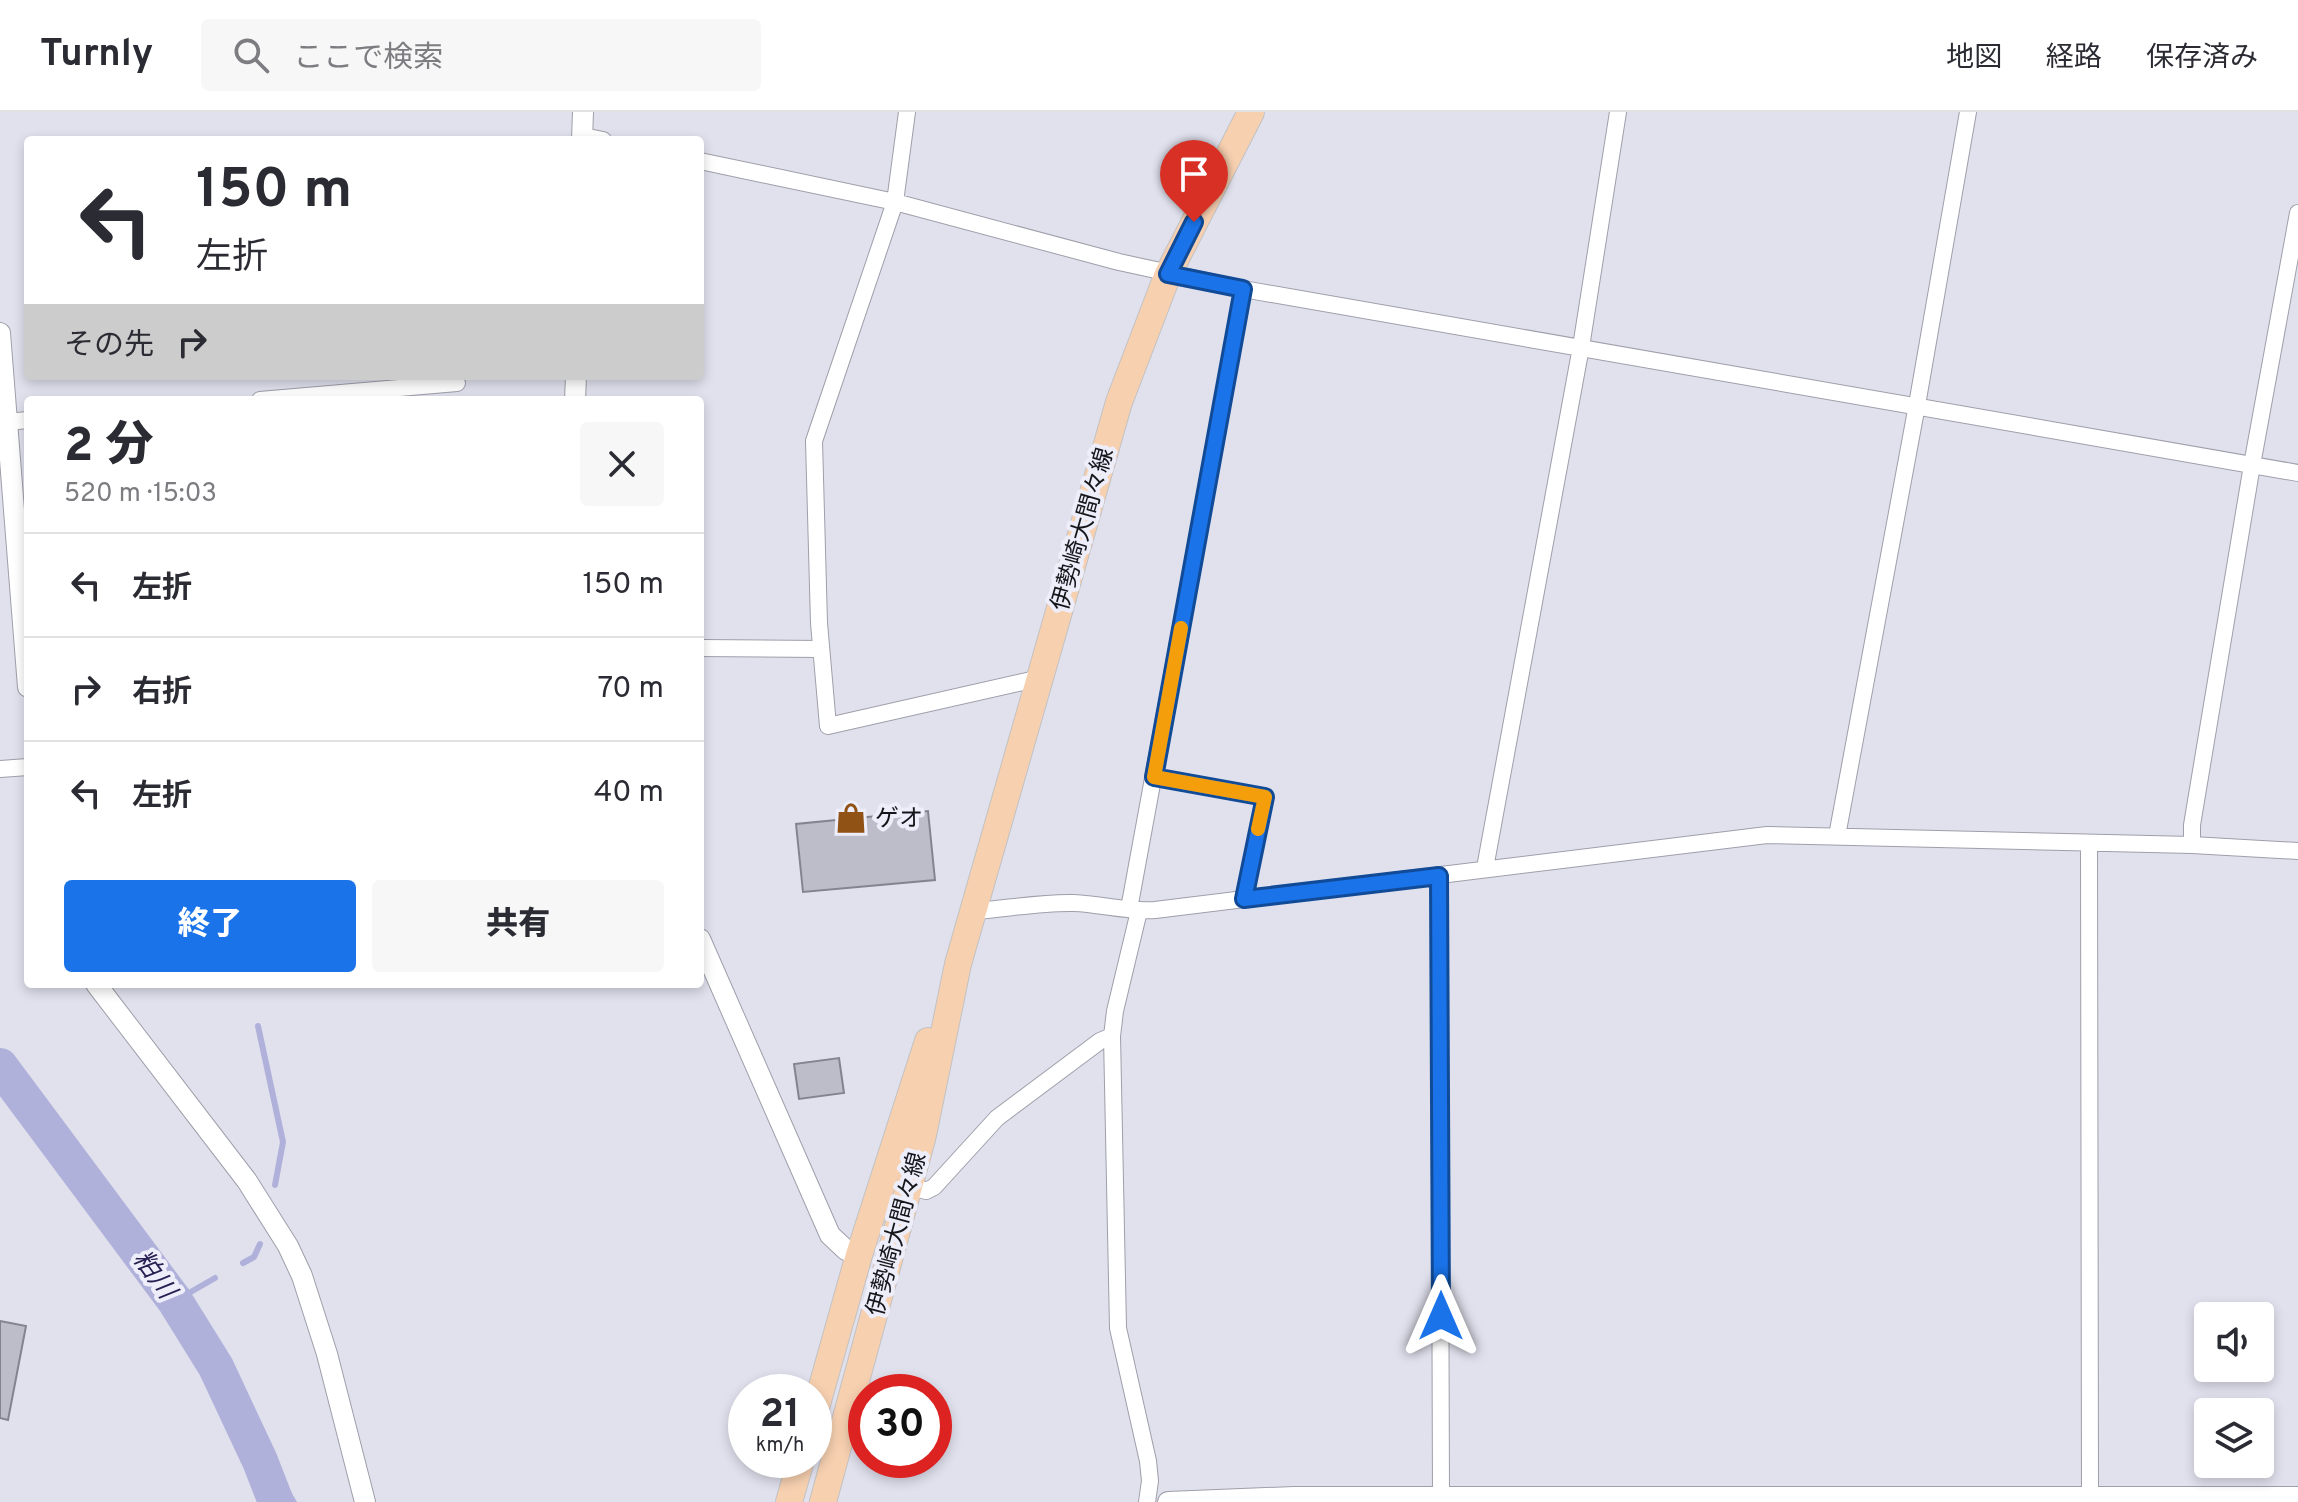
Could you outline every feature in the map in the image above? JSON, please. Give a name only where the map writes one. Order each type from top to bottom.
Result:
[{"type":"main road","name":"伊勢崎大間々線","points":[[823,1502],[910,1186],[958,964],[1119,402],[1168,274],[1251,112]]},
{"type":"main road","name":"伊勢崎大間々線","points":[[826,1374],[859,1255],[936,1017],[958,964]]},
{"type":"main road","points":[[789,1502],[796,1478]]},
{"type":"street","points":[[582,136],[583,112]]},
{"type":"street","points":[[907,112],[895,202],[814,441],[821,649],[828,726],[1040,678]]},
{"type":"street","points":[[1485,868],[1581,347],[1618,112]]},
{"type":"street","points":[[1837,836],[1968,112]]},
{"type":"street","points":[[704,162],[895,202],[1168,274],[1243,289],[2298,473]]},
{"type":"street","points":[[2192,845],[2192,825],[2252,465],[2298,213]]},
{"type":"street","points":[[1147,1502],[1150,1481],[1148,1461],[1118,1328],[1112,1036],[1154,777],[1243,289]]},
{"type":"street","points":[[0,333],[24,637]]},
{"type":"street","points":[[306,396],[457,383]]},
{"type":"street","points":[[7,422],[24,420]]},
{"type":"street","points":[[704,648],[821,649]]},
{"type":"street","points":[[0,769],[24,767]]},
{"type":"street","points":[[1154,777],[1265,797],[1244,899]]},
{"type":"street","points":[[974,911],[1070,903],[1134,910],[1767,835],[2192,845],[2298,851]]},
{"type":"street","points":[[2089,843],[2090,1496]]},
{"type":"street","points":[[1439,876],[1442,1500]]},
{"type":"street","points":[[704,948],[830,1235],[846,1250],[859,1255]]},
{"type":"street","points":[[99,988],[247,1181],[288,1246],[302,1276],[327,1354],[365,1502]]},
{"type":"street","points":[[910,1186],[926,1191],[934,1187],[997,1118],[1100,1041],[1112,1036]]},
{"type":"street","points":[[1168,1502],[1279,1497],[1442,1500],[2298,1497]]},
{"type":"water","points":[[252,1444],[279,1471],[297,1502],[270,1502]]},
{"type":"building","points":[[928,811],[935,880],[803,892],[796,824]]},
{"type":"building","points":[[839,1058],[844,1093],[799,1099],[794,1064]]},
{"type":"building","points":[[0,1321],[26,1326],[8,1420],[0,1418]]},
{"type":"waterway","points":[[258,1026],[283,1142],[275,1185]]},
{"type":"waterway","name":"粕川","points":[[0,1066],[175,1301],[216,1367],[276,1502]]},
{"type":"waterway","points":[[243,1263],[254,1257],[260,1244]]},
{"type":"waterway","points":[[175,1301],[215,1278]]},
{"type":"slow traffic","points":[[1181,628],[1154,777],[1265,797],[1258,829]]},
{"type":"place","name":"ゲオ","points":[[851,818]]},
{"type":"route","points":[[1194,222],[1168,274],[1243,289],[1154,777],[1265,797],[1244,899],[1439,876],[1441,1316]]}]
